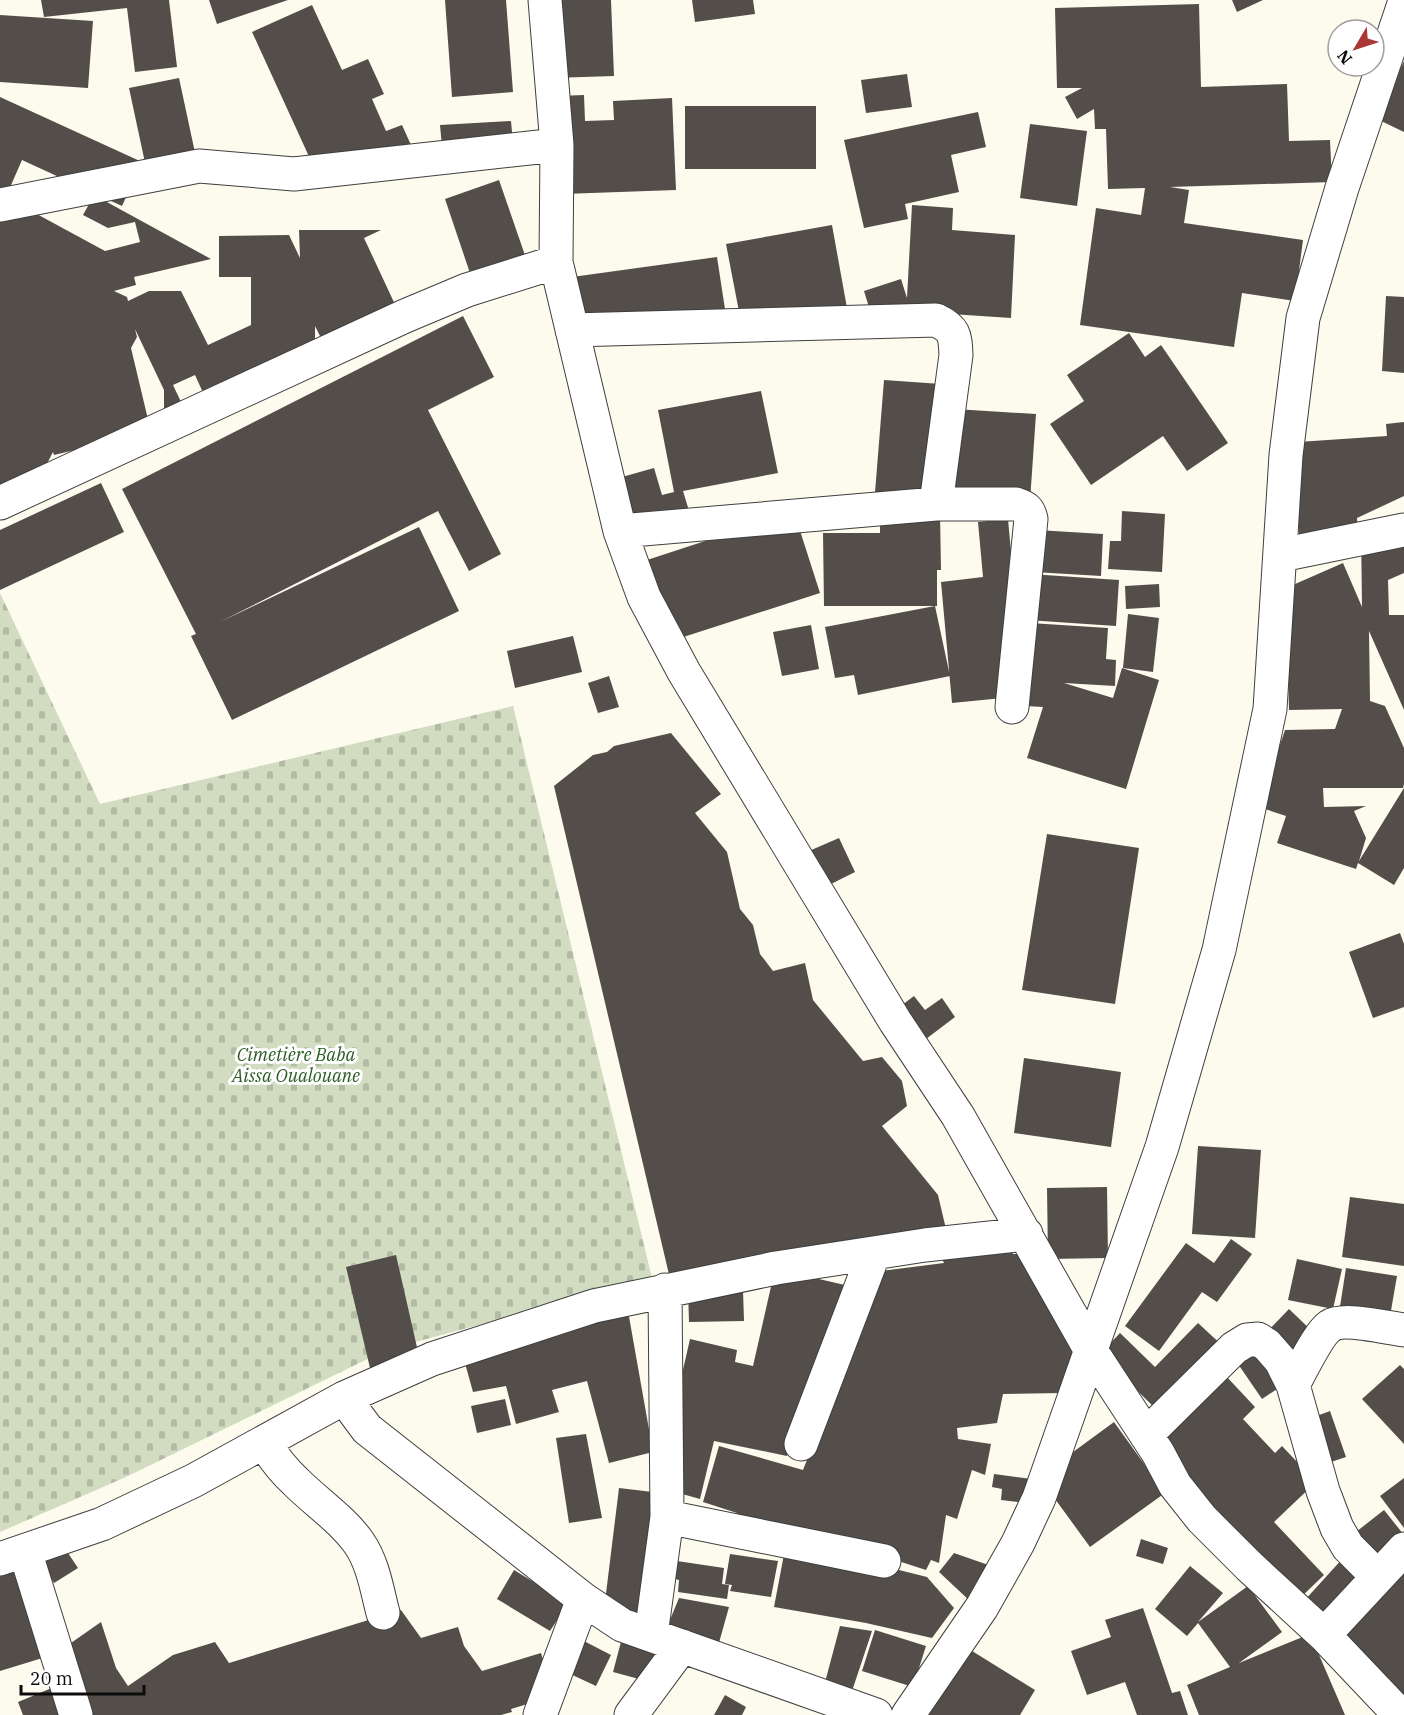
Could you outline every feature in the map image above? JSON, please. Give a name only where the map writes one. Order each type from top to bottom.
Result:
[{"type":"street","points":[[545,0],[557,145],[556,262],[620,531],[644,597],[684,672],[895,1021],[958,1116],[1090,1349],[1146,1435],[1175,1485],[1202,1519],[1324,1635],[1400,1715]]},
{"type":"street","points":[[908,1715],[982,1607],[1018,1543],[1039,1498],[1162,1146],[1219,950],[1270,709],[1286,455],[1303,318],[1342,188],[1404,4]]},
{"type":"street","points":[[0,205],[199,166],[294,174],[557,145]]},
{"type":"street","points":[[0,502],[405,316],[467,290],[556,262]]},
{"type":"street","points":[[572,330],[936,320],[949,326],[955,336],[956,355],[936,504]]},
{"type":"street","points":[[620,531],[936,504],[1016,504],[1024,506],[1031,519],[1012,707]]},
{"type":"street","points":[[1281,555],[1404,530]]},
{"type":"street","points":[[76,1715],[13,1555],[102,1524],[193,1481],[344,1398],[432,1359],[594,1306],[776,1268],[1026,1234]]},
{"type":"street","points":[[801,1444],[874,1253]]},
{"type":"street","points":[[651,1635],[667,1517],[665,1290]]},
{"type":"street","points":[[1293,1385],[1330,1325],[1345,1323],[1404,1330]]},
{"type":"street","points":[[1146,1435],[1234,1348],[1247,1340],[1258,1339],[1267,1345],[1281,1361],[1293,1385],[1323,1491],[1337,1528],[1348,1547],[1377,1577]]},
{"type":"street","points":[[344,1398],[352,1412],[367,1429],[583,1599],[621,1625],[876,1715]]},
{"type":"street","points":[[264,1442],[276,1461],[296,1483],[334,1515],[360,1544],[370,1567],[383,1613]]},
{"type":"street","points":[[667,1517],[884,1562]]},
{"type":"street","points":[[1324,1635],[1404,1549]]},
{"type":"street","points":[[540,1715],[583,1599]]},
{"type":"street","points":[[631,1715],[682,1646]]},
{"type":"green space","name":"Cimetière Baba Aissa Oualouane","points":[[0,593],[100,804],[513,706],[652,1278],[386,1350],[126,1477],[0,1532]]},
{"type":"building","points":[[41,0],[169,0],[177,67],[135,72],[127,8],[44,17]]},
{"type":"building","points":[[209,0],[288,0],[217,24]]},
{"type":"building","points":[[445,0],[506,0],[513,92],[452,97]]},
{"type":"building","points":[[550,0],[611,0],[614,76],[553,78]]},
{"type":"building","points":[[692,0],[753,0],[755,14],[695,22]]},
{"type":"building","points":[[1232,0],[1263,0],[1237,12]]},
{"type":"building","points":[[1199,4],[1201,87],[1287,84],[1289,141],[1330,140],[1332,182],[1170,187],[1189,190],[1184,223],[1303,240],[1295,301],[1242,293],[1234,347],[1080,325],[1096,208],[1141,215],[1145,188],[1108,189],[1106,129],[1095,129],[1094,109],[1077,119],[1065,97],[1082,88],[1057,88],[1055,8]]},
{"type":"building","points":[[312,5],[342,70],[368,59],[384,94],[372,99],[386,131],[402,125],[411,145],[322,185],[252,32]]},
{"type":"building","points":[[0,15],[93,21],[88,88],[0,82]]},
{"type":"building","points":[[1404,61],[1404,132],[1377,119]]},
{"type":"building","points":[[907,74],[912,107],[866,113],[861,80]]},
{"type":"building","points":[[179,78],[197,162],[147,172],[129,88]]},
{"type":"building","points":[[584,95],[585,121],[614,120],[613,101],[672,98],[676,190],[563,194],[558,96]]},
{"type":"building","points":[[0,97],[142,162],[122,206],[22,160],[8,192],[0,188]]},
{"type":"building","points":[[685,106],[816,106],[816,169],[685,169]]},
{"type":"building","points":[[978,112],[986,147],[951,155],[959,192],[905,204],[908,219],[864,228],[844,140]]},
{"type":"building","points":[[511,121],[513,143],[442,147],[440,125]]},
{"type":"building","points":[[1030,124],[1087,131],[1077,206],[1020,198]]},
{"type":"building","points":[[499,180],[528,264],[473,282],[445,199]]},
{"type":"building","points":[[94,195],[211,259],[134,277],[136,285],[114,291],[127,297],[128,301],[149,291],[181,291],[208,345],[251,325],[251,277],[219,277],[219,236],[289,235],[300,258],[299,230],[381,230],[364,238],[399,313],[326,348],[315,326],[315,353],[205,397],[195,375],[173,385],[182,404],[164,413],[164,390],[135,329],[137,337],[131,348],[151,432],[54,455],[53,452],[37,483],[0,492],[0,211],[22,206],[105,251],[140,242],[135,222],[108,228],[83,215]]},
{"type":"building","points":[[912,205],[953,208],[952,230],[1015,235],[1011,318],[906,311],[872,317],[864,291],[901,279],[907,298]]},
{"type":"building","points":[[832,225],[849,319],[741,322],[726,244]]},
{"type":"building","points":[[717,257],[725,309],[580,329],[572,277]]},
{"type":"building","points":[[1386,296],[1404,297],[1404,373],[1382,371]]},
{"type":"building","points":[[463,316],[494,377],[428,410],[501,554],[469,571],[438,511],[220,622],[419,527],[459,611],[232,720],[191,636],[196,634],[122,489]]},
{"type":"building","points":[[1129,333],[1145,357],[1161,345],[1228,443],[1187,471],[1163,436],[1091,485],[1050,424],[1084,401],[1067,375]]},
{"type":"building","points":[[884,380],[941,384],[932,510],[874,505]]},
{"type":"building","points":[[761,391],[778,473],[683,491],[690,514],[637,529],[622,477],[654,468],[662,495],[674,492],[658,410]]},
{"type":"building","points":[[955,409],[1036,414],[1030,501],[949,495]]},
{"type":"building","points":[[1404,422],[1404,496],[1357,518],[1358,532],[1300,547],[1292,445],[1298,442],[1387,436],[1386,424]]},
{"type":"building","points":[[101,483],[124,532],[0,590],[0,530]]},
{"type":"building","points":[[1122,511],[1165,514],[1162,572],[1108,569],[1110,541],[1121,541]]},
{"type":"building","points":[[794,512],[820,593],[671,641],[644,561]]},
{"type":"building","points":[[880,513],[940,513],[941,570],[937,570],[937,606],[824,606],[823,533],[880,533]]},
{"type":"building","points":[[1008,519],[1024,696],[952,703],[941,582],[983,577],[978,522]]},
{"type":"building","points":[[1404,529],[1404,573],[1388,580],[1389,615],[1404,615],[1404,710],[1369,631],[1370,701],[1385,706],[1404,748],[1403,788],[1323,788],[1324,807],[1366,806],[1354,811],[1366,838],[1359,861],[1404,788],[1404,868],[1394,885],[1358,863],[1356,869],[1277,843],[1286,816],[1259,807],[1285,730],[1335,729],[1342,709],[1289,710],[1286,588],[1343,563],[1362,607],[1361,530]]},
{"type":"building","points":[[1037,530],[1103,534],[1101,576],[1034,572]]},
{"type":"building","points":[[1030,574],[1119,580],[1116,626],[1027,620]]},
{"type":"building","points":[[1159,584],[1160,607],[1126,609],[1125,586]]},
{"type":"building","points":[[935,606],[950,676],[858,695],[854,675],[835,678],[825,627]]},
{"type":"building","points":[[1128,614],[1159,618],[1153,672],[1123,668]]},
{"type":"building","points":[[1030,623],[1108,628],[1106,659],[1116,660],[1115,686],[1064,683],[1113,698],[1122,668],[1159,680],[1126,789],[1027,758],[1043,707],[1025,706]]},
{"type":"building","points":[[811,625],[819,669],[782,676],[773,632]]},
{"type":"building","points":[[573,636],[582,672],[515,688],[507,651]]},
{"type":"building","points":[[609,676],[619,707],[598,713],[588,683]]},
{"type":"building","points":[[671,733],[721,794],[695,813],[727,852],[740,909],[753,925],[760,954],[773,971],[805,963],[813,1000],[863,1061],[882,1057],[902,1081],[907,1106],[882,1126],[938,1195],[946,1229],[671,1283],[554,786],[593,755],[607,752],[614,746]]},
{"type":"building","points":[[1047,834],[1139,848],[1115,1004],[1022,990]]},
{"type":"building","points":[[839,838],[855,872],[825,887],[809,851]]},
{"type":"building","points":[[1400,933],[1404,944],[1404,1007],[1373,1018],[1349,952]]},
{"type":"building","points":[[914,996],[925,1010],[942,998],[955,1017],[926,1039],[902,1005]]},
{"type":"building","points":[[1024,1058],[1121,1072],[1111,1147],[1014,1133]]},
{"type":"building","points":[[1198,1146],[1261,1150],[1255,1238],[1192,1234]]},
{"type":"building","points":[[1107,1187],[1108,1258],[1048,1259],[1047,1188]]},
{"type":"building","points":[[1350,1197],[1404,1204],[1404,1266],[1342,1257]]},
{"type":"building","points":[[1007,1238],[1013,1254],[1017,1254],[1079,1357],[1062,1393],[1003,1394],[997,1423],[957,1428],[958,1439],[991,1444],[985,1475],[972,1470],[957,1519],[946,1515],[939,1563],[931,1560],[926,1570],[889,1558],[735,1526],[737,1513],[703,1502],[719,1446],[803,1470],[881,1271],[944,1263],[942,1259]]},
{"type":"building","points":[[1231,1239],[1252,1254],[1217,1302],[1202,1292],[1159,1351],[1125,1326],[1186,1243],[1214,1263]]},
{"type":"building","points":[[396,1255],[419,1356],[370,1368],[346,1267]]},
{"type":"building","points":[[1297,1259],[1342,1269],[1333,1309],[1288,1300]]},
{"type":"building","points":[[1346,1268],[1397,1276],[1389,1322],[1339,1313]]},
{"type":"building","points":[[775,1269],[845,1285],[828,1360],[787,1456],[714,1441],[700,1499],[675,1492],[680,1383],[690,1339],[737,1350],[735,1362],[753,1366]]},
{"type":"building","points":[[688,1290],[743,1290],[744,1321],[689,1322]]},
{"type":"building","points":[[1289,1309],[1314,1333],[1288,1360],[1263,1336]]},
{"type":"building","points":[[628,1311],[653,1452],[609,1463],[587,1381],[552,1390],[559,1412],[516,1424],[506,1386],[473,1392],[463,1356]]},
{"type":"building","points":[[1198,1323],[1225,1348],[1161,1414],[1100,1354],[1120,1333],[1155,1367]]},
{"type":"building","points":[[1259,1350],[1283,1385],[1262,1399],[1238,1364]]},
{"type":"building","points":[[1400,1365],[1404,1369],[1404,1444],[1362,1399]]},
{"type":"building","points":[[1225,1375],[1255,1407],[1243,1419],[1275,1453],[1282,1446],[1316,1482],[1274,1522],[1324,1575],[1298,1600],[1152,1445]]},
{"type":"building","points":[[505,1399],[511,1425],[477,1433],[471,1406]]},
{"type":"building","points":[[1330,1411],[1346,1457],[1322,1465],[1306,1420]]},
{"type":"building","points":[[1114,1422],[1165,1493],[1090,1547],[1039,1477]]},
{"type":"building","points":[[586,1434],[602,1518],[569,1523],[556,1438]]},
{"type":"building","points":[[994,1474],[1032,1479],[1028,1503],[1001,1500],[1002,1489],[992,1487]]},
{"type":"building","points":[[1404,1478],[1404,1528],[1380,1496]]},
{"type":"building","points":[[619,1488],[661,1493],[643,1631],[602,1626]]},
{"type":"building","points":[[1384,1510],[1404,1535],[1371,1570],[1347,1539]]},
{"type":"building","points":[[1141,1539],[1168,1548],[1163,1564],[1136,1556]]},
{"type":"building","points":[[64,1547],[78,1568],[54,1583],[41,1562]]},
{"type":"building","points":[[785,1549],[927,1577],[954,1608],[932,1638],[866,1623],[774,1607]]},
{"type":"building","points":[[954,1553],[997,1568],[971,1602],[939,1572]]},
{"type":"building","points":[[730,1554],[778,1561],[771,1597],[730,1591],[732,1585],[725,1584]]},
{"type":"building","points":[[1344,1557],[1369,1580],[1329,1624],[1304,1601]]},
{"type":"building","points":[[1404,1560],[1404,1696],[1336,1634]]},
{"type":"building","points":[[677,1561],[724,1568],[722,1584],[729,1585],[727,1599],[678,1592],[679,1580],[675,1579]]},
{"type":"building","points":[[21,1566],[49,1656],[0,1671],[0,1573]]},
{"type":"building","points":[[1190,1566],[1223,1593],[1198,1622],[1248,1586],[1282,1632],[1239,1663],[1310,1634],[1345,1715],[1199,1715],[1187,1685],[1230,1667],[1198,1623],[1187,1636],[1155,1609]]},
{"type":"building","points":[[514,1570],[568,1603],[550,1631],[497,1599]]},
{"type":"building","points":[[679,1598],[729,1607],[715,1657],[665,1632]]},
{"type":"building","points":[[1143,1608],[1172,1693],[1180,1691],[1188,1715],[1137,1715],[1125,1682],[1087,1695],[1071,1651],[1111,1637],[1105,1620]]},
{"type":"building","points":[[401,1610],[421,1638],[458,1627],[464,1646],[482,1671],[541,1653],[554,1696],[511,1709],[512,1712],[501,1715],[87,1715],[58,1652],[101,1622],[116,1668],[128,1686],[173,1655],[215,1642],[229,1663]]},
{"type":"building","points":[[840,1626],[872,1631],[845,1712],[824,1686]]},
{"type":"building","points":[[875,1630],[926,1646],[913,1687],[862,1671]]},
{"type":"building","points":[[622,1638],[659,1648],[650,1682],[613,1672]]},
{"type":"building","points":[[582,1640],[611,1655],[596,1686],[566,1672]]},
{"type":"building","points":[[964,1646],[1035,1690],[1020,1715],[921,1715]]},
{"type":"building","points":[[54,1687],[65,1715],[23,1715],[18,1702]]},
{"type":"building","points":[[725,1695],[746,1707],[742,1715],[714,1715]]}]
